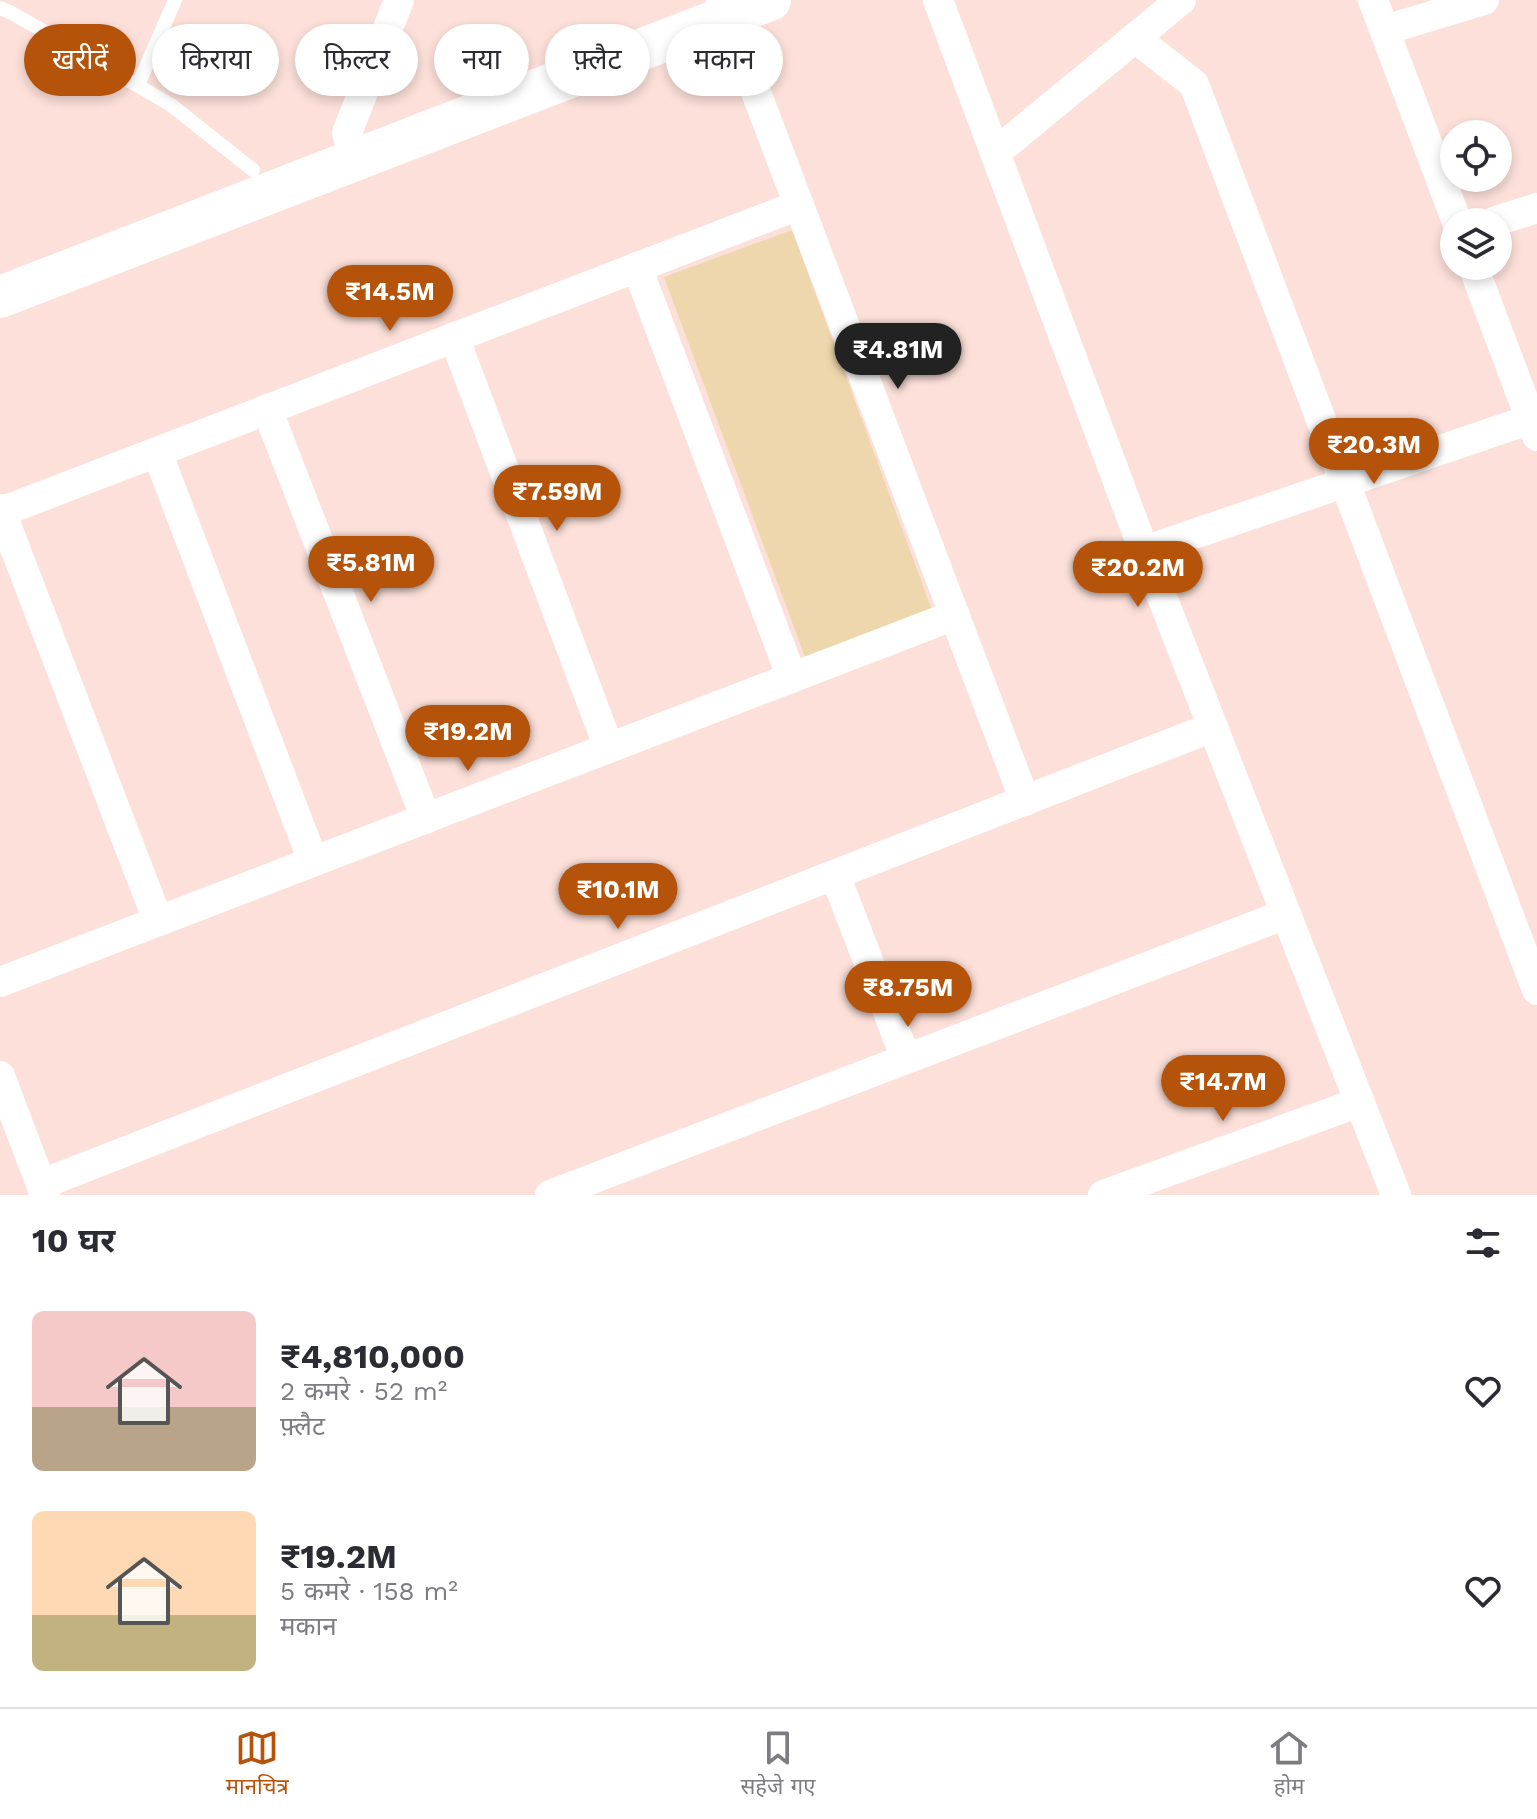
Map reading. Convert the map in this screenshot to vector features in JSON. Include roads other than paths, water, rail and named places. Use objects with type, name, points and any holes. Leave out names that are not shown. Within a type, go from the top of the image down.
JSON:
[{"type":"street","points":[[351,147],[399,0]]},
{"type":"street","points":[[0,297],[690,0]]},
{"type":"street","points":[[0,267],[253,170],[351,147],[724,8],[770,0]]},
{"type":"street","points":[[938,0],[1144,551],[1396,1195]]},
{"type":"street","points":[[995,153],[1181,0]]},
{"type":"street","points":[[1373,0],[1452,208]]},
{"type":"street","points":[[1385,30],[1484,0]]},
{"type":"street","points":[[724,8],[1025,801]]},
{"type":"street","points":[[1135,38],[1194,84],[1537,990]]},
{"type":"street","points":[[158,921],[0,511],[799,205]]},
{"type":"street","points":[[1512,216],[1537,208]]},
{"type":"street","points":[[637,267],[792,678]]},
{"type":"street","points":[[1144,551],[1344,483],[1535,424],[1478,280]]},
{"type":"street","points":[[454,337],[609,748]]},
{"type":"street","points":[[267,409],[426,819]]},
{"type":"street","points":[[157,452],[313,861]]},
{"type":"street","points":[[0,982],[955,615]]},
{"type":"street","points":[[0,1076],[43,1190],[1213,727]]},
{"type":"street","points":[[835,875],[906,1059]]},
{"type":"street","points":[[550,1195],[1286,914]]},
{"type":"street","points":[[1103,1195],[1360,1102]]},
{"type":"lane","points":[[138,85],[175,0]]},
{"type":"lane","points":[[0,8],[171,105],[253,170]]}]
